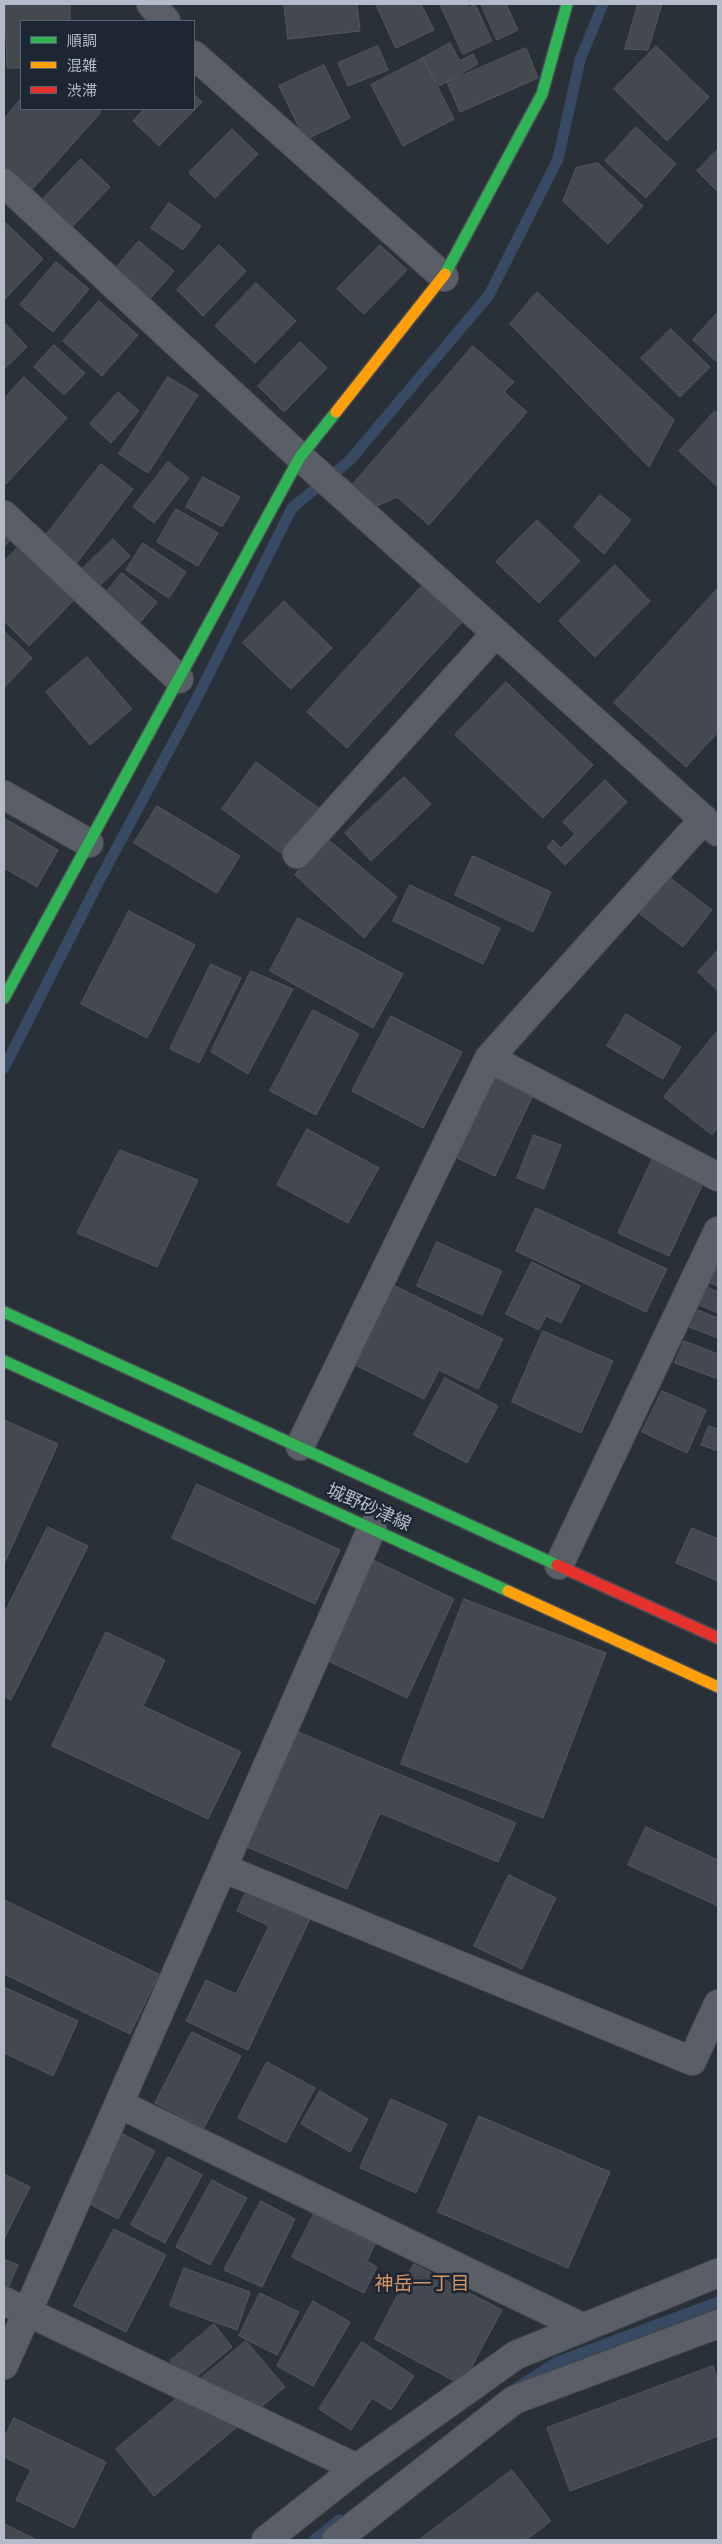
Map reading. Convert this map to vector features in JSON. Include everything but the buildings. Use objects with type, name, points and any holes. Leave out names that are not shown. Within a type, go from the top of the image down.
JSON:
[{"type":"main road","points":[[5,993],[179,680],[300,457],[444,277],[542,94],[567,4]]},
{"type":"main road","name":"城野砂津線","points":[[4,1312],[718,1638]]},
{"type":"main road","name":"城野砂津線","points":[[4,1362],[372,1528],[718,1688]]},
{"type":"street","points":[[151,4],[165,20]]},
{"type":"street","points":[[195,55],[444,277]]},
{"type":"street","points":[[4,183],[300,457],[711,825],[489,1058],[300,1446]]},
{"type":"street","points":[[4,515],[179,680]]},
{"type":"street","points":[[298,854],[496,633]]},
{"type":"street","points":[[4,796],[89,843]]},
{"type":"street","points":[[489,1058],[718,1177]]},
{"type":"street","points":[[559,1565],[718,1231]]},
{"type":"street","points":[[4,2365],[15,2307],[119,2104],[372,1528]]},
{"type":"street","points":[[223,1868],[692,2061],[718,2004]]},
{"type":"street","points":[[119,2104],[582,2327]]},
{"type":"street","points":[[266,2540],[357,2468],[516,2356],[582,2327],[718,2273]]},
{"type":"street","points":[[15,2307],[357,2468]]},
{"type":"street","points":[[336,2540],[514,2400],[718,2324]]},
{"type":"waterway","points":[[4,1068],[99,881],[197,698],[292,508],[350,460],[489,295],[558,159],[580,60],[603,4]]},
{"type":"waterway","points":[[518,2387],[555,2363],[718,2302]]},
{"type":"waterway","points":[[314,2540],[339,2520]]},
{"type":"traffic: fast","points":[[445,274],[542,94],[567,4]]},
{"type":"traffic: fast","points":[[4,998],[300,457],[336,412]]},
{"type":"traffic: fast","points":[[4,1312],[557,1565]]},
{"type":"traffic: fast","points":[[4,1361],[508,1591]]},
{"type":"traffic: slow","points":[[336,412],[445,274]]},
{"type":"traffic: slow","points":[[508,1591],[718,1687]]},
{"type":"traffic: jam","points":[[557,1565],[718,1638]]},
{"type":"district","name":"神岳一丁目","points":[[422,2284]]}]
